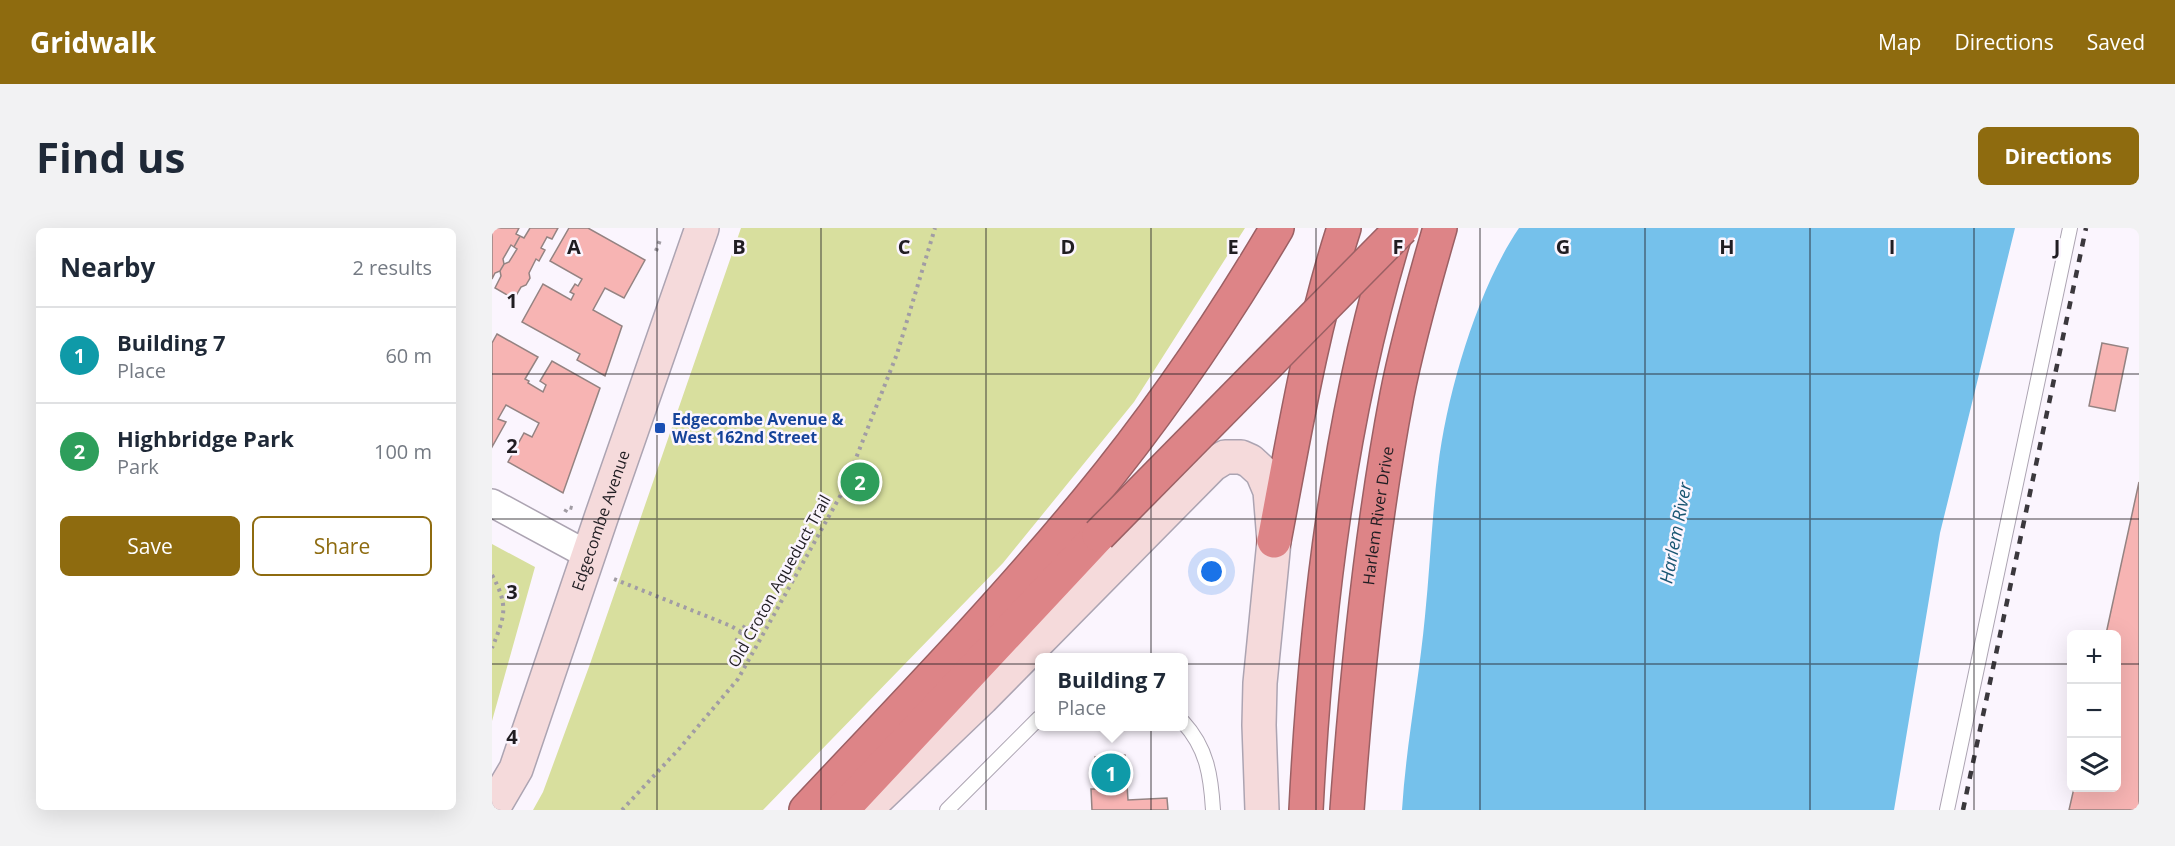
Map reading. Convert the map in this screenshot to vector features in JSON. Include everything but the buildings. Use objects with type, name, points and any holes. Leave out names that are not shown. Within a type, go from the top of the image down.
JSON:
[{"type":"highway","points":[[806,810],[980,626],[1089,498],[1174,387],[1216,327],[1277,228]]},
{"type":"highway","points":[[1274,541],[1305,375],[1327,280],[1344,228]]},
{"type":"highway","points":[[1306,804],[1320,622],[1344,448],[1369,331],[1397,228]]},
{"type":"highway","points":[[842,810],[1099,535],[1402,228]]},
{"type":"highway","name":"Harlem River Drive","points":[[1347,810],[1359,655],[1382,483],[1407,351],[1440,228]]},
{"type":"main road","name":"Edgecombe Avenue","points":[[492,810],[516,769],[588,555],[685,233]]},
{"type":"main road","points":[[865,810],[982,698],[1218,460],[1225,457],[1241,457],[1250,460],[1262,472],[1270,491],[1274,541],[1258,725],[1262,810]]},
{"type":"street","points":[[492,503],[588,555]]},
{"type":"lane","points":[[1947,810],[2070,228]]},
{"type":"lane","points":[[947,810],[1035,722]]},
{"type":"lane","points":[[1188,728],[1198,740],[1206,758],[1213,810]]},
{"type":"path","name":"Old Croton Aqueduct Trail","points":[[622,810],[679,749],[738,679],[843,491],[897,354],[935,228]]},
{"type":"path","points":[[656,251],[685,233]]},
{"type":"path","points":[[565,512],[568,507],[576,509]]},
{"type":"path","points":[[492,575],[501,590],[505,609],[492,648]]},
{"type":"path","points":[[614,579],[741,632]]},
{"type":"path","points":[[736,641],[747,622]]},
{"type":"green space","points":[[741,228],[1245,228],[1134,402],[1003,563],[763,810],[533,810],[543,792],[590,664]]},
{"type":"green space","points":[[492,544],[535,567],[492,721]]},
{"type":"water","name":"Harlem River","points":[[1519,228],[2015,228],[1940,533],[1894,810],[1402,810],[1427,598],[1434,504],[1442,438],[1457,375],[1477,311],[1504,253]]},
{"type":"railway","points":[[1963,810],[2086,228]]},
{"type":"place","name":"Edgecombe Avenue & West 162nd Street","points":[[660,428]]},
{"type":"place","name":"Highbridge Park","points":[[860,482]]},
{"type":"place","name":"Building 7","points":[[1111,773]]}]
